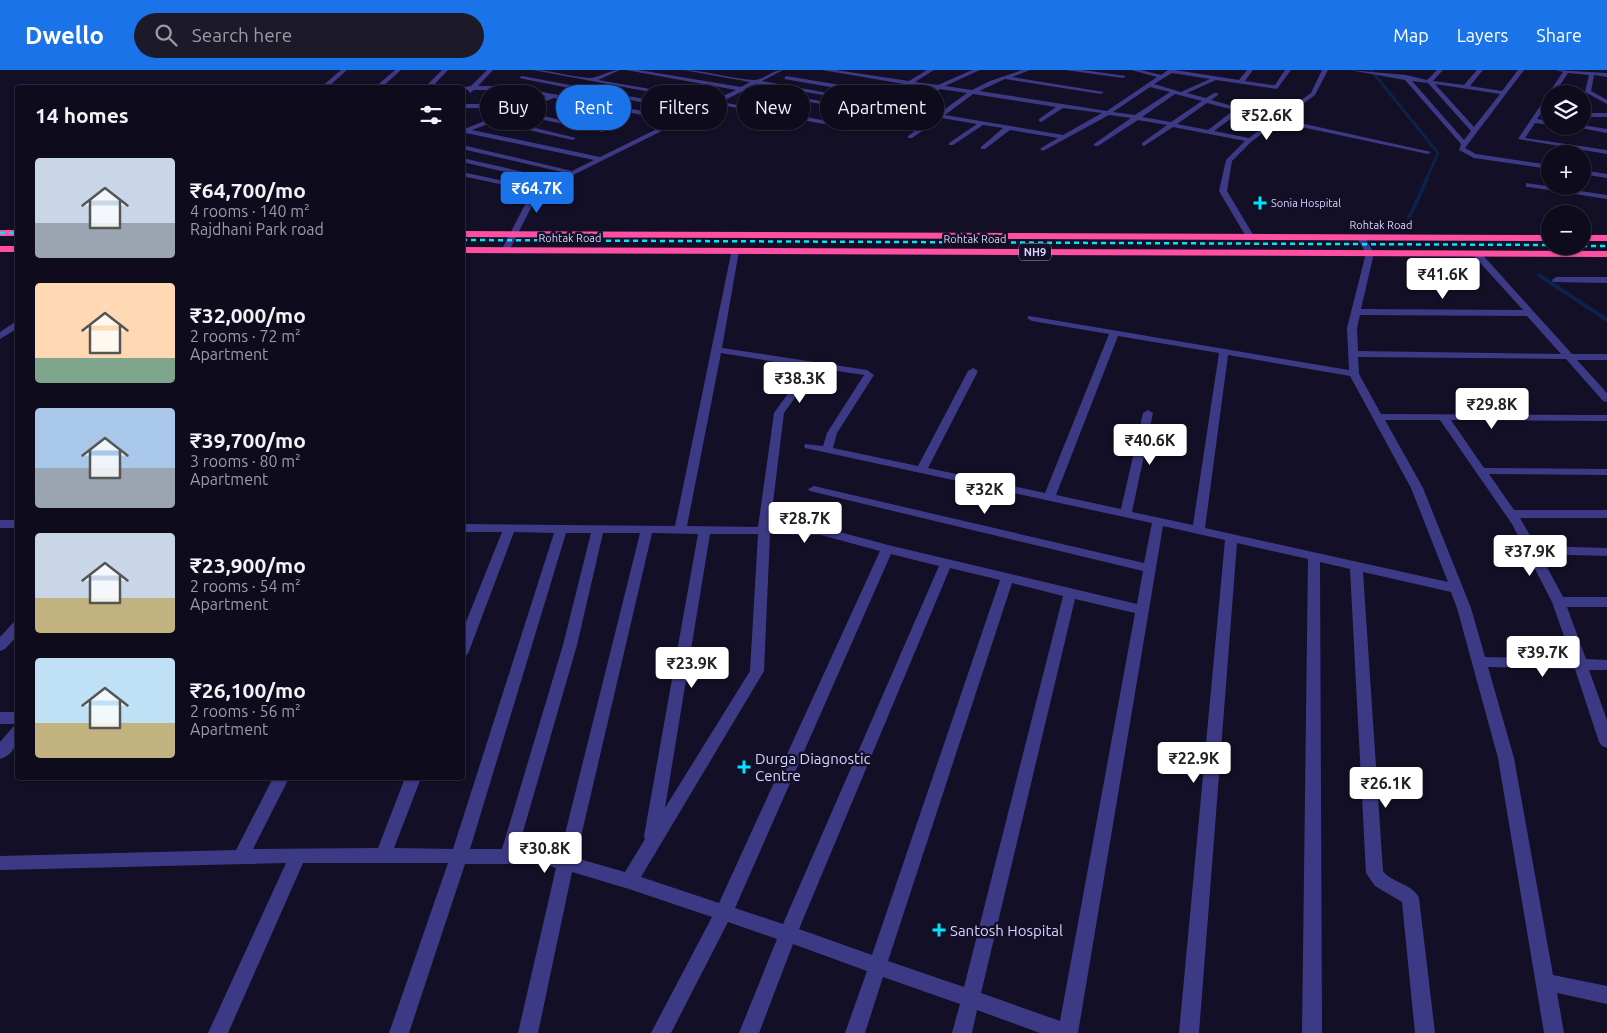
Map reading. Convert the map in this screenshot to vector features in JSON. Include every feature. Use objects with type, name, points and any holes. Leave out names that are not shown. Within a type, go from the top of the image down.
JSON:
[{"type":"highway","points":[[0,233],[15,233]]},
{"type":"highway","name":"Rohtak Road","points":[[465,234],[1541,238]]},
{"type":"highway","points":[[1591,238],[1607,238]]},
{"type":"highway","points":[[0,249],[15,249]]},
{"type":"highway","name":"Rohtak Road","points":[[465,250],[1607,254]]},
{"type":"street","points":[[326,85],[344,70]]},
{"type":"street","points":[[380,85],[398,70]]},
{"type":"street","points":[[430,85],[445,70]]},
{"type":"street","points":[[468,94],[490,70]]},
{"type":"street","points":[[536,70],[641,89]]},
{"type":"street","points":[[630,70],[737,88]]},
{"type":"street","points":[[686,70],[820,92]]},
{"type":"street","points":[[750,85],[780,70]]},
{"type":"street","points":[[825,70],[920,85]]},
{"type":"street","points":[[852,74],[861,70]]},
{"type":"street","points":[[866,85],[892,70]]},
{"type":"street","points":[[810,120],[842,125],[931,70]]},
{"type":"street","points":[[944,85],[962,75],[977,70]]},
{"type":"street","points":[[1068,70],[1123,76],[1099,70]]},
{"type":"street","points":[[1134,70],[1162,77]]},
{"type":"street","points":[[1043,149],[1107,113],[1172,70],[1276,87],[1288,70]]},
{"type":"street","points":[[1204,76],[1210,70]]},
{"type":"street","points":[[1241,82],[1250,70]]},
{"type":"street","points":[[1251,238],[1223,191],[1229,160],[1250,140],[1313,94],[1325,70]]},
{"type":"street","points":[[1352,70],[1504,93]]},
{"type":"street","points":[[1404,70],[1412,71]]},
{"type":"street","points":[[1466,87],[1480,70]]},
{"type":"street","points":[[1521,70],[1461,149],[1467,154],[1541,166]]},
{"type":"street","points":[[1558,70],[1599,73],[1591,87]]},
{"type":"street","points":[[1557,85],[1567,70]]},
{"type":"street","points":[[587,72],[606,75]]},
{"type":"street","points":[[755,72],[829,85]]},
{"type":"street","points":[[944,114],[972,93],[1004,78],[1026,72]]},
{"type":"street","points":[[1429,81],[1438,72]]},
{"type":"street","points":[[1428,74],[1438,72]]},
{"type":"street","points":[[579,85],[616,73]]},
{"type":"street","points":[[522,78],[562,85]]},
{"type":"street","points":[[1004,78],[1101,92]]},
{"type":"street","points":[[1096,145],[1177,93],[1216,78]]},
{"type":"street","points":[[1406,78],[1464,145]]},
{"type":"street","points":[[1429,81],[1474,132]]},
{"type":"street","points":[[1150,86],[1277,120],[1428,152]]},
{"type":"street","points":[[465,88],[511,88],[641,113]]},
{"type":"street","points":[[944,89],[1107,113],[1250,140]]},
{"type":"street","points":[[1591,92],[1607,92]]},
{"type":"street","points":[[1591,93],[1605,100]]},
{"type":"street","points":[[1144,144],[1216,94]]},
{"type":"street","points":[[546,99],[554,96]]},
{"type":"street","points":[[1591,99],[1605,100]]},
{"type":"street","points":[[465,106],[480,106]]},
{"type":"street","points":[[1041,120],[1061,106]]},
{"type":"street","points":[[1209,132],[1238,110]]},
{"type":"street","points":[[1541,111],[1522,139],[1607,152]]},
{"type":"street","points":[[810,119],[817,115]]},
{"type":"street","points":[[1591,115],[1607,116]]},
{"type":"street","points":[[944,116],[1064,137]]},
{"type":"street","points":[[951,144],[982,123]]},
{"type":"street","points":[[465,132],[480,125]]},
{"type":"street","points":[[982,148],[1009,127]]},
{"type":"street","points":[[1591,129],[1607,131]]},
{"type":"street","points":[[538,130],[574,138]]},
{"type":"street","points":[[504,251],[538,190],[659,130]]},
{"type":"street","points":[[910,137],[921,130]]},
{"type":"street","points":[[465,132],[600,159]]},
{"type":"street","points":[[465,148],[573,172]]},
{"type":"street","points":[[465,161],[556,181]]},
{"type":"street","points":[[1591,173],[1607,176]]},
{"type":"street","points":[[465,175],[538,190]]},
{"type":"street","points":[[1530,185],[1607,197]]},
{"type":"street","points":[[1361,238],[1370,253],[1352,328],[1354,374],[1417,488],[1457,590],[1480,662],[1506,758],[1554,1033]]},
{"type":"street","points":[[680,530],[735,251]]},
{"type":"street","points":[[1477,254],[1607,398]]},
{"type":"street","points":[[1556,280],[1607,280]]},
{"type":"street","points":[[1356,312],[1530,313]]},
{"type":"street","points":[[1032,318],[1354,374]]},
{"type":"street","points":[[0,336],[15,325]]},
{"type":"street","points":[[1050,498],[1115,332]]},
{"type":"street","points":[[717,350],[814,364],[868,375],[832,433],[827,449]]},
{"type":"street","points":[[1198,531],[1224,352]]},
{"type":"street","points":[[1353,354],[1607,357]]},
{"type":"street","points":[[629,881],[757,671],[764,530],[779,413],[814,364]]},
{"type":"street","points":[[921,470],[973,371]]},
{"type":"street","points":[[1126,514],[1148,413]]},
{"type":"street","points":[[1377,417],[1607,418]]},
{"type":"street","points":[[1443,417],[1511,514],[1559,602],[1606,734]]},
{"type":"street","points":[[809,446],[1158,521],[1457,590]]},
{"type":"street","points":[[1481,471],[1607,472]]},
{"type":"street","points":[[814,489],[1149,568]]},
{"type":"street","points":[[1511,514],[1607,514]]},
{"type":"street","points":[[0,863],[298,856],[545,857],[629,881],[724,912],[1068,1033],[1158,521]]},
{"type":"street","points":[[0,524],[15,524]]},
{"type":"street","points":[[465,528],[821,531],[887,549],[1142,610]]},
{"type":"street","points":[[465,643],[510,528]]},
{"type":"street","points":[[399,1033],[459,856],[562,529]]},
{"type":"street","points":[[508,856],[570,645],[598,529]]},
{"type":"street","points":[[528,1033],[566,863],[647,529]]},
{"type":"street","points":[[651,844],[705,530]]},
{"type":"street","points":[[1189,1033],[1232,539]]},
{"type":"street","points":[[660,1033],[724,912],[887,549]]},
{"type":"street","points":[[1532,550],[1607,552]]},
{"type":"street","points":[[1312,1033],[1314,558]]},
{"type":"street","points":[[749,1033],[788,934],[946,563]]},
{"type":"street","points":[[1356,567],[1375,873],[1381,881],[1410,898],[1426,1033]]},
{"type":"street","points":[[855,1033],[1008,577]]},
{"type":"street","points":[[962,1033],[972,999],[1070,592]]},
{"type":"street","points":[[1559,602],[1607,602]]},
{"type":"street","points":[[0,646],[15,629]]},
{"type":"street","points":[[1480,662],[1607,664]]},
{"type":"street","points":[[0,718],[15,718]]},
{"type":"street","points":[[0,753],[15,735]]},
{"type":"street","points":[[240,858],[280,780]]},
{"type":"street","points":[[383,856],[413,780]]},
{"type":"street","points":[[218,1033],[298,856]]},
{"type":"street","points":[[1545,982],[1607,995]]},
{"type":"waterway","points":[[1371,70],[1438,153],[1426,180]]},
{"type":"waterway","points":[[1409,218],[1427,179]]},
{"type":"waterway","points":[[1539,275],[1607,320]]},
{"type":"railway","points":[[0,233],[15,233]]},
{"type":"railway","points":[[465,240],[1541,245]]},
{"type":"railway","points":[[1591,246],[1607,246]]},
{"type":"place","name":"Sonia Hospital","points":[[1260,203]]},
{"type":"place","name":"Durga Diagnostic Centre","points":[[744,767]]},
{"type":"place","name":"Santosh Hospital","points":[[939,930]]}]
